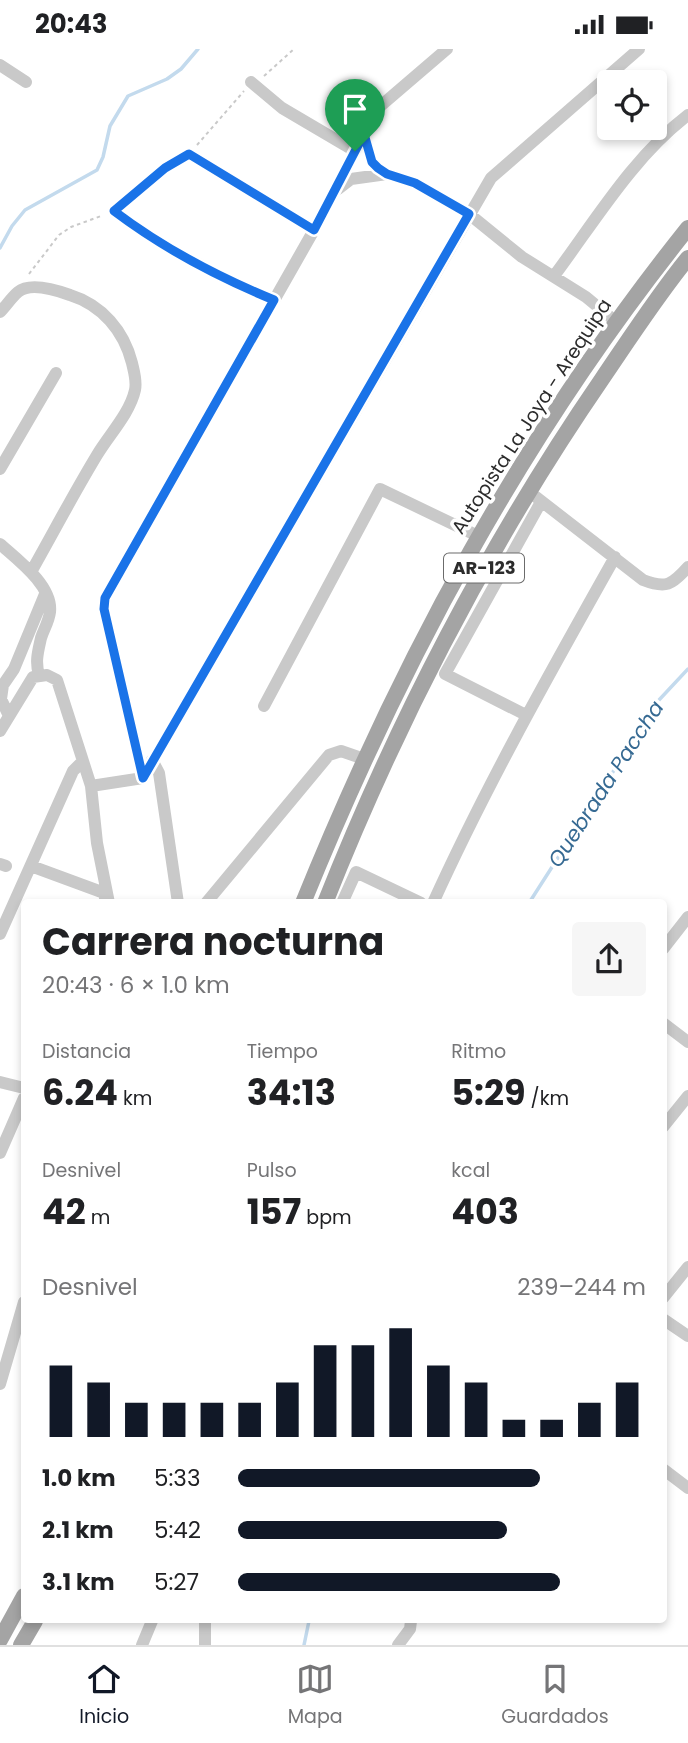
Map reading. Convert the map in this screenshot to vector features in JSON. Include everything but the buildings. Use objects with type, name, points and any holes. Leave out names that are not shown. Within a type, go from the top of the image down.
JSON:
[{"type":"main road","name":"Autopista La Joya - Arequipa","points":[[305,899],[364,759],[416,650],[478,536],[529,450],[615,321],[688,228]]},
{"type":"main road","name":"Autopista La Joya - Arequipa","points":[[327,899],[364,810],[431,666],[489,559],[535,496],[581,410],[688,258]]},
{"type":"main road","points":[[0,1640],[21,1601]]},
{"type":"main road","points":[[21,1645],[33,1623]]},
{"type":"street","points":[[143,778],[104,609],[105,598],[314,230],[377,110],[447,49]]},
{"type":"street","points":[[143,778],[491,178],[639,49]]},
{"type":"street","points":[[0,65],[26,82]]},
{"type":"street","points":[[251,82],[282,108],[355,151]]},
{"type":"street","points":[[554,276],[641,160],[688,115]]},
{"type":"street","points":[[364,134],[372,162],[387,174],[415,183],[469,214],[522,257],[586,297],[615,321]]},
{"type":"street","points":[[274,300],[217,275],[114,211],[165,168],[189,154],[314,230]]},
{"type":"street","points":[[334,191],[351,179],[387,174]]},
{"type":"street","points":[[0,312],[20,291],[33,288],[69,294],[93,305],[122,338],[136,380],[128,406],[96,456],[32,572]]},
{"type":"street","points":[[0,469],[56,373]]},
{"type":"street","points":[[264,706],[380,489],[478,536]]},
{"type":"street","points":[[526,715],[445,674],[535,496],[643,580],[656,585],[675,582],[688,567]]},
{"type":"street","points":[[0,544],[32,572],[50,603],[50,614],[37,653],[39,675]]},
{"type":"street","points":[[435,899],[464,835],[526,715],[615,557]]},
{"type":"street","points":[[9,716],[1,699],[3,685],[14,669],[45,594]]},
{"type":"street","points":[[0,731],[33,677],[47,675],[57,680],[90,786],[107,899]]},
{"type":"street","points":[[208,899],[329,755],[341,751],[364,759]]},
{"type":"street","points":[[152,760],[159,773],[177,899]]},
{"type":"street","points":[[0,934],[69,778],[82,762]]},
{"type":"street","points":[[90,786],[143,778]]},
{"type":"street","points":[[32,866],[105,899]]},
{"type":"street","points":[[344,899],[356,872],[413,899]]},
{"type":"street","points":[[667,944],[688,917]]},
{"type":"street","points":[[667,1026],[688,1042]]},
{"type":"street","points":[[0,1082],[21,1087]]},
{"type":"street","points":[[667,1122],[688,1096]]},
{"type":"street","points":[[0,1153],[21,1105]]},
{"type":"street","points":[[667,1293],[688,1267]]},
{"type":"street","points":[[0,1384],[21,1312]]},
{"type":"street","points":[[667,1322],[688,1336]]},
{"type":"street","points":[[667,1471],[685,1480]]},
{"type":"street","points":[[142,1645],[151,1623]]},
{"type":"street","points":[[205,1623],[205,1645]]},
{"type":"street","points":[[398,1645],[410,1629],[411,1623]]},
{"type":"path","points":[[189,154],[251,82],[261,79],[294,49]]},
{"type":"path","points":[[20,291],[48,247],[59,235],[71,227],[114,211]]},
{"type":"waterway","points":[[0,248],[25,210],[97,170],[110,126],[128,96],[167,79],[181,69],[198,49]]},
{"type":"waterway","name":"Quebrada Paccha","points":[[532,899],[659,700],[688,669]]},
{"type":"waterway","name":"Quebrada Paccha","points":[[304,1645],[309,1623]]},
{"type":"route","points":[[364,134],[367,151],[378,168],[387,174],[415,183],[469,214],[143,778],[104,609],[105,598],[274,300],[198,264],[114,211],[165,168],[189,154],[314,230],[355,151],[364,134]]}]
